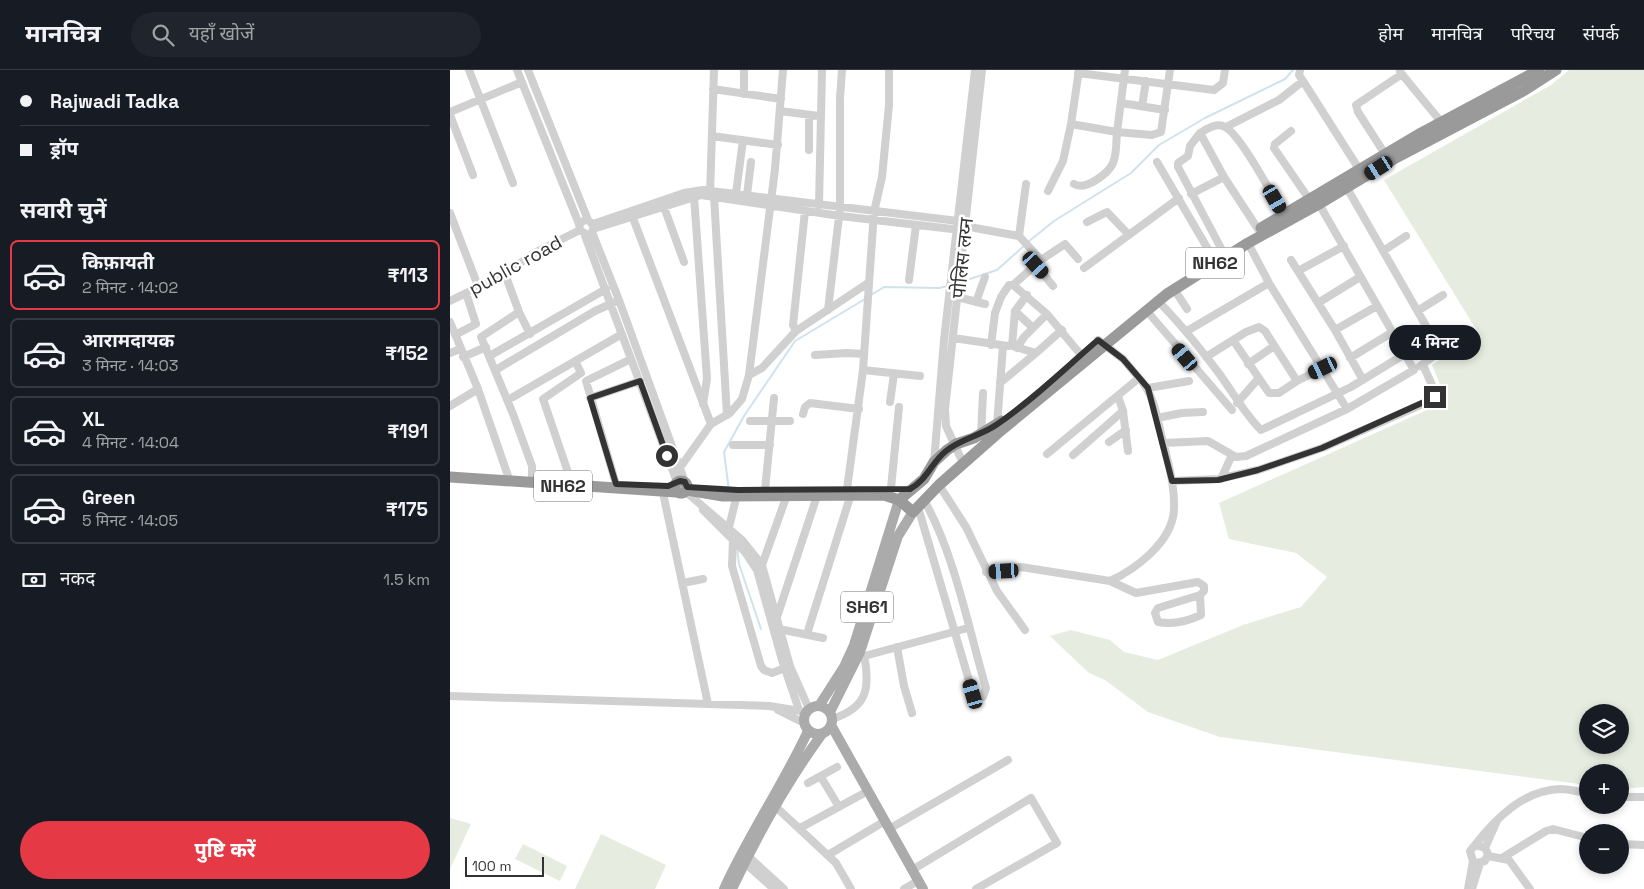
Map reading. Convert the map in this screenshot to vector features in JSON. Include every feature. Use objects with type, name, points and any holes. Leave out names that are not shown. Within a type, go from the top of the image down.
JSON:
[{"type":"highway","name":"NH62","points":[[899,500],[924,479],[934,462],[956,444],[981,434],[997,424],[1081,355],[1174,290],[1314,202],[1359,169],[1540,70]]},
{"type":"highway","name":"NH62","points":[[450,472],[656,487],[681,486],[713,490],[849,492],[884,495],[918,506],[963,463],[1160,290],[1217,253],[1284,214],[1348,188],[1441,132],[1539,82],[1556,70]]},
{"type":"highway","name":"NH62","points":[[450,477],[663,493],[681,486],[712,495],[817,496],[890,488],[910,489]]},
{"type":"main road","name":"SH61","points":[[806,727],[808,710],[837,680],[854,645],[899,500]]},
{"type":"main road","name":"SH61","points":[[828,725],[861,657],[895,543],[918,506]]},
{"type":"main road","points":[[808,710],[828,725],[849,755],[920,885]]},
{"type":"main road","points":[[724,889],[753,831],[792,767],[806,727],[828,725]]},
{"type":"main road","points":[[732,889],[776,807],[828,725]]},
{"type":"street","points":[[469,70],[513,183]]},
{"type":"street","points":[[517,70],[587,227],[606,289],[615,302],[622,334],[631,359],[681,486],[762,564],[795,680],[808,710]]},
{"type":"street","points":[[528,70],[615,302],[680,467],[681,486],[734,536],[757,570],[785,668],[808,710]]},
{"type":"street","points":[[714,70],[712,194],[725,417]]},
{"type":"street","points":[[744,70],[744,94]]},
{"type":"street","points":[[681,486],[680,467],[713,423],[725,417],[742,399],[750,375],[778,145],[782,70]]},
{"type":"street","points":[[819,205],[822,70]]},
{"type":"street","points":[[828,310],[840,212],[840,98],[842,70]]},
{"type":"street","points":[[807,634],[849,492],[863,370],[874,216],[882,177],[889,106],[888,70]]},
{"type":"street","points":[[934,462],[954,296],[951,272],[961,226],[975,70]]},
{"type":"street","name":"पोलिस लय्न","points":[[963,463],[945,419],[953,338],[954,296],[960,272],[961,226],[982,70]]},
{"type":"street","points":[[1071,124],[1117,132],[1156,135],[1161,132],[1170,70]]},
{"type":"street","points":[[1048,191],[1063,161],[1071,124],[1078,71],[1124,74],[1146,82],[1214,90],[1223,83],[1225,70]]},
{"type":"street","points":[[1300,70],[1299,75],[1359,169]]},
{"type":"street","points":[[1385,154],[1358,112],[1356,105],[1400,72],[1442,123]]},
{"type":"street","points":[[1074,184],[1086,185],[1109,169],[1114,160],[1124,74]]},
{"type":"street","points":[[1226,127],[1279,100],[1303,81]]},
{"type":"street","points":[[474,175],[450,114],[522,82]]},
{"type":"street","points":[[1142,106],[1146,82]]},
{"type":"street","points":[[713,89],[781,100]]},
{"type":"street","points":[[1121,103],[1165,110]]},
{"type":"street","points":[[780,111],[820,116]]},
{"type":"street","points":[[809,115],[810,150]]},
{"type":"street","points":[[1217,253],[1178,167],[1178,163],[1188,156],[1190,146],[1200,133],[1219,125],[1226,127],[1248,153],[1284,214]]},
{"type":"street","points":[[1291,131],[1275,144],[1274,148],[1344,246],[1391,333],[1414,370]]},
{"type":"street","points":[[1200,133],[1224,177],[1258,229]]},
{"type":"street","points":[[712,136],[778,145]]},
{"type":"street","points":[[736,193],[743,140]]},
{"type":"street","points":[[747,195],[751,162]]},
{"type":"street","points":[[1158,162],[1179,198],[1217,253]]},
{"type":"street","points":[[1191,194],[1224,177]]},
{"type":"street","points":[[1020,237],[1026,184]]},
{"type":"street","points":[[1163,443],[1208,441],[1239,457],[1246,456],[1268,444],[1347,410],[1423,365],[1438,350],[1419,310],[1348,188]]},
{"type":"street","points":[[587,227],[684,193],[819,205],[840,212]]},
{"type":"street","points":[[587,227],[633,218],[694,196],[736,193],[804,211],[840,212],[961,226],[1020,237],[1029,245],[1053,286]]},
{"type":"street","points":[[694,196],[708,364],[703,404]]},
{"type":"street","points":[[1084,268],[1179,198]]},
{"type":"street","points":[[664,207],[684,262]]},
{"type":"street","points":[[796,331],[793,325],[804,211]]},
{"type":"street","points":[[1088,222],[1107,212],[1129,235]]},
{"type":"street","points":[[450,213],[478,286]]},
{"type":"street","points":[[874,216],[916,225],[961,226]]},
{"type":"street","points":[[633,218],[703,404],[713,423]]},
{"type":"street","points":[[909,280],[916,225]]},
{"type":"street","name":"public road","points":[[450,301],[505,274],[539,250],[587,227]]},
{"type":"street","points":[[1383,251],[1406,236]]},
{"type":"street","points":[[1248,243],[1347,410]]},
{"type":"street","points":[[991,345],[999,301],[1009,285],[1013,285],[1064,244],[1078,259]]},
{"type":"street","points":[[1298,271],[1344,246]]},
{"type":"street","points":[[1291,260],[1335,330],[1363,380]]},
{"type":"street","points":[[505,274],[519,312],[530,334]]},
{"type":"street","points":[[954,296],[981,303],[985,277]]},
{"type":"street","points":[[1318,303],[1360,277]]},
{"type":"street","points":[[1187,331],[1270,283]]},
{"type":"street","points":[[750,375],[762,368],[796,331],[868,285]]},
{"type":"street","points":[[1013,285],[1047,314],[1081,355]]},
{"type":"street","points":[[494,354],[606,289]]},
{"type":"street","points":[[1174,290],[1187,309]]},
{"type":"street","points":[[455,335],[476,324],[466,293]]},
{"type":"street","points":[[1419,310],[1442,295]]},
{"type":"street","points":[[1015,347],[1015,312],[1026,296]]},
{"type":"street","points":[[1158,301],[1187,331],[1206,357],[1234,406]]},
{"type":"street","points":[[498,368],[615,302]]},
{"type":"street","points":[[1335,330],[1377,306]]},
{"type":"street","points":[[1146,310],[1234,406],[1261,430],[1268,444]]},
{"type":"street","points":[[519,312],[481,336],[532,466],[532,478]]},
{"type":"street","points":[[1015,312],[1033,328]]},
{"type":"street","points":[[1015,347],[1047,314]]},
{"type":"street","points":[[450,322],[463,357],[478,389],[508,476]]},
{"type":"street","points":[[1206,357],[1259,327],[1265,331],[1297,381]]},
{"type":"street","points":[[1000,383],[1062,330]]},
{"type":"street","points":[[1350,358],[1391,333]]},
{"type":"street","points":[[513,396],[622,334]]},
{"type":"street","points":[[953,338],[1015,347],[1036,353]]},
{"type":"street","points":[[1233,340],[1269,393],[1273,394],[1323,368]]},
{"type":"street","points":[[1101,342],[1123,359],[1148,388],[1172,481],[1173,516],[1165,534],[1144,561],[1128,573],[1110,581]]},
{"type":"street","points":[[997,424],[1003,346]]},
{"type":"street","points":[[1248,364],[1274,346]]},
{"type":"street","points":[[463,357],[486,347]]},
{"type":"street","points":[[450,353],[460,349]]},
{"type":"street","points":[[815,355],[864,354]]},
{"type":"street","points":[[1261,430],[1363,380],[1405,354]]},
{"type":"street","points":[[616,484],[586,383],[587,379],[631,359]]},
{"type":"street","points":[[571,481],[543,399],[581,373],[575,361]]},
{"type":"street","points":[[708,364],[721,362]]},
{"type":"street","points":[[1172,481],[1221,479],[1258,470],[1322,448],[1432,400],[1436,394],[1423,365]]},
{"type":"street","points":[[863,370],[920,376]]},
{"type":"street","points":[[890,402],[894,374]]},
{"type":"street","points":[[1047,454],[1139,378]]},
{"type":"street","points":[[1234,406],[1258,378]]},
{"type":"street","points":[[590,398],[640,381]]},
{"type":"street","points":[[1148,388],[1189,381]]},
{"type":"street","points":[[450,406],[478,389]]},
{"type":"street","points":[[981,434],[984,393]]},
{"type":"street","points":[[1118,396],[1123,411],[1128,451]]},
{"type":"street","points":[[765,490],[774,398]]},
{"type":"street","points":[[803,414],[805,407],[810,403],[859,409]]},
{"type":"street","points":[[890,488],[899,407]]},
{"type":"street","points":[[1073,455],[1123,411]]},
{"type":"street","points":[[1157,418],[1182,413],[1203,412]]},
{"type":"street","points":[[750,421],[790,421]]},
{"type":"street","points":[[1109,442],[1126,430]]},
{"type":"street","points":[[733,445],[770,445]]},
{"type":"street","points":[[1221,479],[1232,454]]},
{"type":"street","points":[[939,485],[966,527],[986,572],[997,591],[1024,630]]},
{"type":"street","points":[[663,493],[708,704]]},
{"type":"street","points":[[737,495],[732,566],[761,666],[764,670],[772,673],[785,668]]},
{"type":"street","points":[[762,564],[787,495]]},
{"type":"street","points":[[777,616],[817,496]]},
{"type":"street","points":[[918,506],[939,532],[986,688],[983,697],[977,698],[973,694],[918,506]]},
{"type":"street","points":[[986,572],[1021,567],[1110,581],[1136,593],[1198,582],[1205,588],[1200,595],[1158,608],[1155,613],[1156,619],[1158,622],[1166,624],[1192,620],[1201,614],[1200,595]]},
{"type":"street","points":[[683,583],[703,578]]},
{"type":"street","points":[[828,725],[853,710],[863,698],[868,676],[861,657],[968,628]]},
{"type":"street","points":[[780,629],[823,638]]},
{"type":"street","points":[[897,647],[904,686],[912,713]]},
{"type":"street","points":[[450,696],[769,706],[808,710]]},
{"type":"street","points":[[769,706],[806,727]]},
{"type":"street","points":[[828,855],[1008,760]]},
{"type":"street","points":[[808,783],[837,767]]},
{"type":"street","points":[[821,777],[839,807]]},
{"type":"street","points":[[1472,889],[1476,862],[1469,853],[1498,819],[1518,802],[1536,795],[1560,789],[1579,792]]},
{"type":"street","points":[[800,828],[868,791]]},
{"type":"street","points":[[1629,797],[1644,797]]},
{"type":"street","points":[[912,870],[1031,798],[1057,843],[976,889]]},
{"type":"street","points":[[776,807],[836,862],[851,889]]},
{"type":"street","points":[[1468,889],[1476,862],[1486,852],[1498,819]]},
{"type":"street","points":[[1502,858],[1546,831],[1553,830],[1579,836]]},
{"type":"street","points":[[1629,844],[1644,845]]},
{"type":"street","points":[[1476,845],[1486,852],[1515,865],[1530,889]]},
{"type":"street","points":[[747,860],[774,889]]},
{"type":"street","points":[[747,860],[784,889]]},
{"type":"street","points":[[904,889],[920,885]]},
{"type":"shaded area","points":[[1569,70],[1644,70],[1644,787],[1629,788],[1629,764],[1579,764],[1579,784],[1220,737],[1148,712],[1105,680],[1089,673],[1050,636],[1071,630],[1110,640],[1124,652],[1158,660],[1243,625],[1301,607],[1327,577],[1296,553],[1229,539],[1219,503],[1447,401],[1432,365],[1479,334],[1384,180],[1551,85]]},
{"type":"shaded area","points":[[450,818],[471,824],[450,869]]},
{"type":"shaded area","points":[[601,834],[666,865],[655,889],[575,889]]},
{"type":"shaded area","points":[[523,844],[567,866],[560,881],[515,859]]},
{"type":"waterway","points":[[1028,242],[1054,221],[1131,173],[1159,145],[1205,118],[1285,79],[1293,70]]},
{"type":"waterway","points":[[961,282],[997,270],[1025,245]]},
{"type":"waterway","points":[[871,295],[884,287],[939,288],[947,286]]},
{"type":"waterway","points":[[729,491],[724,452],[744,416],[795,341],[865,299]]},
{"type":"waterway","points":[[737,547],[739,564],[761,629]]},
{"type":"route","points":[[667,456],[640,381],[590,398],[616,484],[656,487],[674,485],[682,481],[685,482],[687,487],[738,490],[910,489],[924,479],[934,462],[946,450],[987,431],[1007,417],[1098,340],[1123,359],[1148,388],[1172,481],[1218,480],[1258,470],[1322,448],[1432,400],[1435,397]]}]
